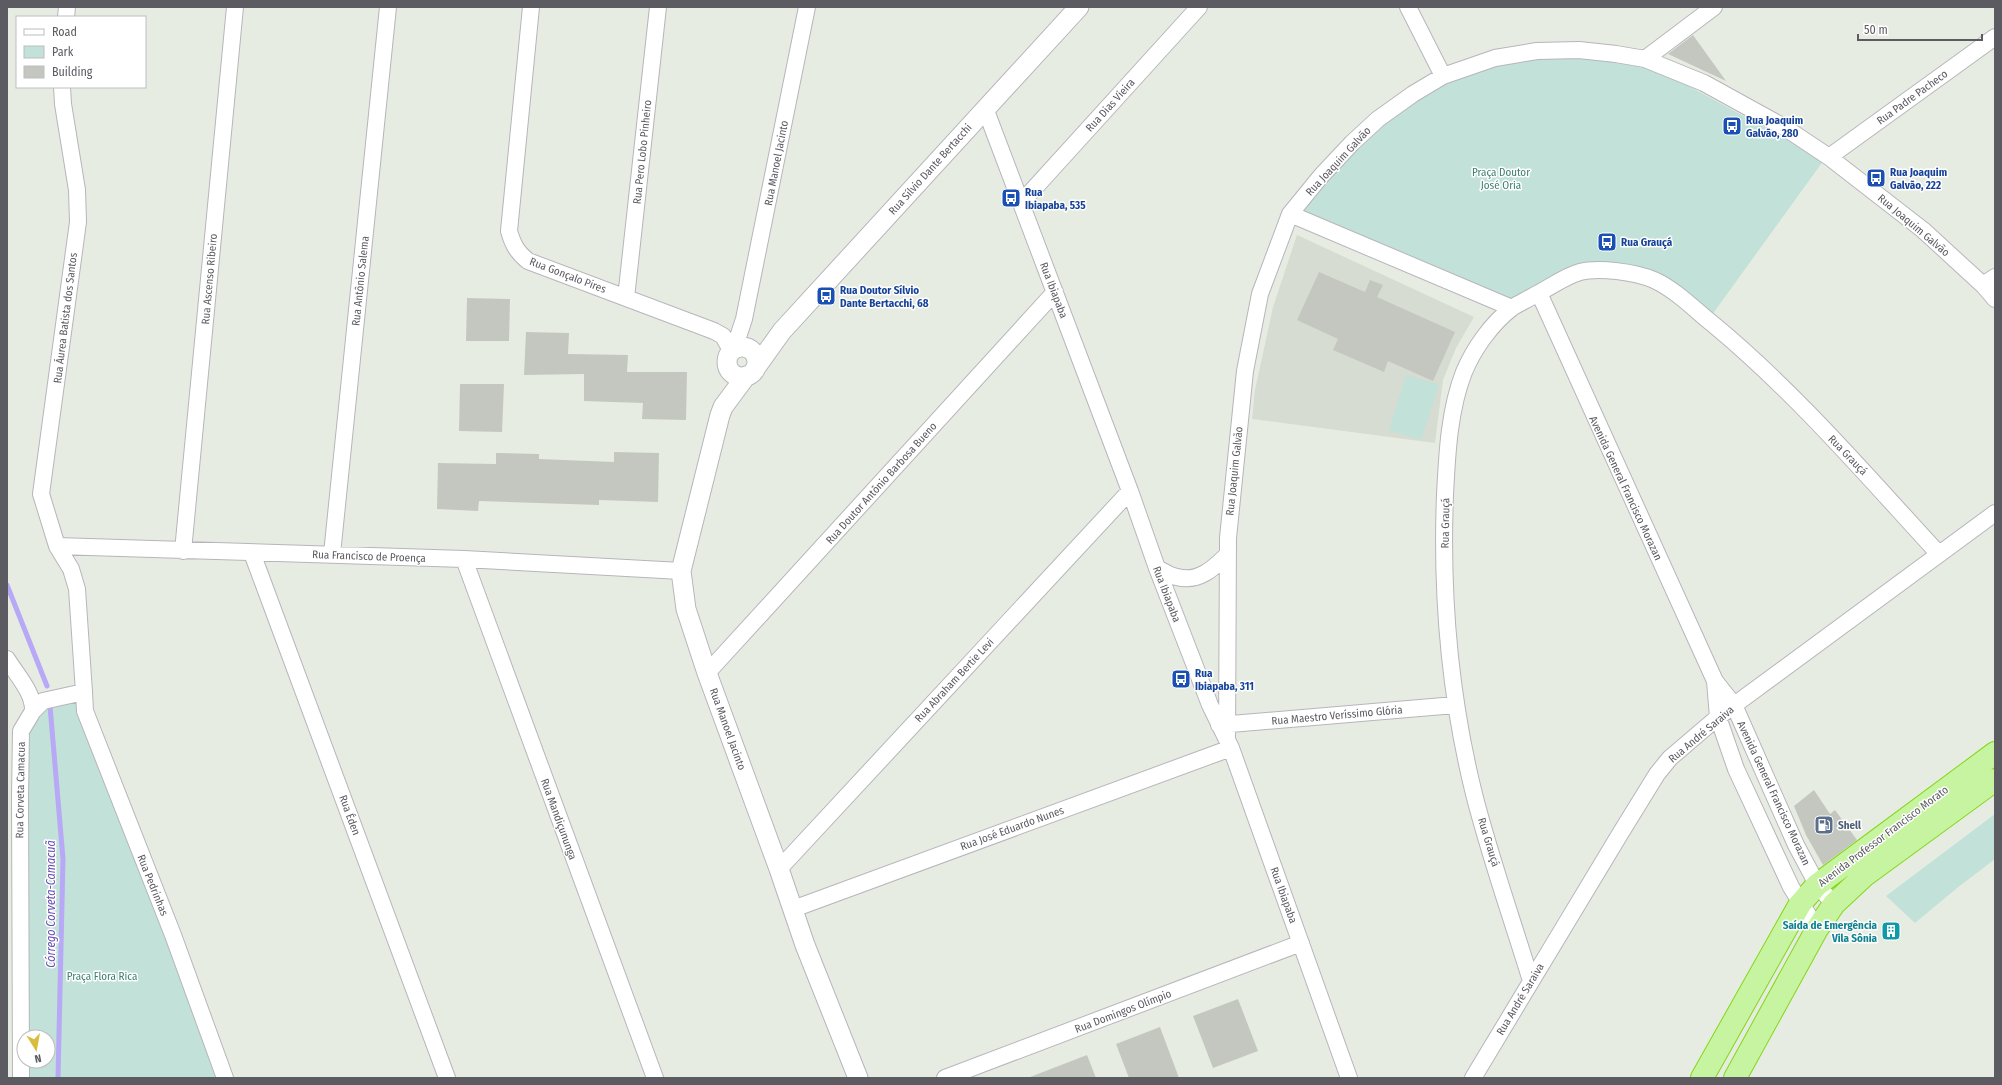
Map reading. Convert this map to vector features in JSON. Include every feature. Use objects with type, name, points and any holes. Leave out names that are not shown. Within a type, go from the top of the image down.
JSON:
[{"type":"highway","name":"Avenida Professor Francisco Morato","points":[[1702,1078],[1800,904],[1817,884],[1995,753]]},
{"type":"highway","name":"Avenida Professor Francisco Morato","points":[[1735,1078],[1817,929],[1834,904],[1865,876],[1995,780]]},
{"type":"street","name":"Rua Ascenso Ribeiro","points":[[183,551],[235,7]]},
{"type":"street","name":"Rua Antônio Salema","points":[[332,554],[388,7]]},
{"type":"street","name":"Rua Gonçalo Pires","points":[[531,7],[509,231],[512,244],[517,252],[528,261],[714,331],[723,336],[739,349]]},
{"type":"street","name":"Rua Pero Lobo Pinheiro","points":[[626,298],[658,7]]},
{"type":"street","name":"Rua Manoel Jacinto","points":[[739,349],[807,7]]},
{"type":"street","name":"Rua Sílvio Dante Bertacchi","points":[[751,371],[782,331],[1079,7]]},
{"type":"street","name":"Rua Dias Vieira","points":[[1022,203],[1198,7]]},
{"type":"street","points":[[1408,7],[1443,76]]},
{"type":"street","points":[[1645,59],[1714,7]]},
{"type":"street","name":"Rua Padre Pacheco","points":[[1829,157],[1995,37]]},
{"type":"street","name":"Rua Joaquim Galvão","points":[[1226,733],[1227,555],[1245,371],[1260,294],[1290,214],[1326,170],[1378,119],[1413,94],[1443,76],[1495,58],[1537,51],[1579,50],[1645,59],[1704,83],[1784,127],[1829,157],[1989,281],[1995,299]]},
{"type":"street","name":"Rua Áurea Batista dos Santos","points":[[57,546],[41,494],[78,222],[77,190],[63,104],[62,88]]},
{"type":"street","name":"Rua Ibiapaba","points":[[985,108],[1130,491],[1157,568],[1226,733],[1349,1078]]},
{"type":"street","points":[[1290,214],[1512,308]]},
{"type":"street","name":"Rua Grauçá","points":[[1531,981],[1475,796],[1455,705],[1446,622],[1444,535],[1447,459],[1455,398],[1465,371],[1478,346],[1512,308],[1578,272],[1600,270],[1620,272],[1655,280],[1685,301],[1754,358],[1859,465],[1938,553]]},
{"type":"street","name":"Rua Doutor Antônio Barbosa Bueno","points":[[707,673],[1055,292]]},
{"type":"street","name":"Avenida General Francisco Morazan","points":[[1539,293],[1715,681],[1734,706],[1796,845],[1817,884],[1834,904]]},
{"type":"street","name":"Rua Sílvio Dante Bertacchi","points":[[739,349],[768,341],[782,331]]},
{"type":"street","points":[[739,349],[754,352],[756,356],[751,371],[737,376],[730,370],[727,362],[739,349]]},
{"type":"street","name":"Rua Manoel Jacinto","points":[[751,371],[723,407],[720,415],[681,571],[686,609],[707,673],[779,869],[805,945],[858,1078]]},
{"type":"street","name":"Rua Abraham Bertie Levi","points":[[779,869],[1130,491]]},
{"type":"street","name":"Rua André Saraiva","points":[[1473,1078],[1657,774],[1670,758],[1718,717],[1938,553],[1995,513]]},
{"type":"street","name":"Rua Francisco de Proença","points":[[57,546],[464,559],[681,571]]},
{"type":"street","points":[[7,659],[33,705],[38,706],[84,692],[76,589],[71,569],[57,546]]},
{"type":"street","name":"Rua Éden","points":[[252,552],[447,1078]]},
{"type":"street","points":[[1157,568],[1177,577],[1194,578],[1212,570],[1227,555]]},
{"type":"street","name":"Rua Mandiçununga","points":[[464,559],[655,1078]]},
{"type":"street","name":"Avenida General Francisco Morazan","points":[[1715,681],[1718,717],[1736,769],[1769,844],[1800,904],[1817,929]]},
{"type":"street","name":"Rua Pedrinhas","points":[[84,692],[85,711],[173,935],[225,1078]]},
{"type":"street","name":"Rua Maestro Veríssimo Glória","points":[[1226,733],[1455,705]]},
{"type":"street","name":"Rua Corveta Camacua","points":[[21,1078],[21,739],[22,731],[38,706]]},
{"type":"street","name":"Rua José Eduardo Nunes","points":[[793,909],[1226,733]]},
{"type":"street","name":"Rua Domingos Olímpio","points":[[945,1078],[1301,943]]},
{"type":"shaded area","points":[[1297,235],[1474,317],[1456,348],[1443,380],[1435,443],[1252,419],[1255,390],[1273,307]]},
{"type":"green space","name":"Praça Doutor José Oria","points":[[1552,52],[1643,61],[1824,160],[1709,319],[1687,300],[1597,268],[1512,307],[1292,215],[1380,118],[1443,78]]},
{"type":"green space","points":[[1406,375],[1439,385],[1421,440],[1389,430]]},
{"type":"green space","name":"Praça Flora Rica","points":[[84,692],[225,1078],[21,1078],[21,1069],[56,1069],[56,1029],[21,1029],[21,731],[33,711]]},
{"type":"green space","points":[[1995,814],[1995,859],[1915,923],[1886,896]]},
{"type":"building","points":[[1693,35],[1726,81],[1668,54]]},
{"type":"building","points":[[1319,272],[1365,292],[1370,280],[1383,285],[1377,297],[1455,332],[1433,381],[1388,361],[1384,372],[1333,350],[1338,339],[1297,320]]},
{"type":"building","points":[[467,298],[510,299],[509,341],[466,341]]},
{"type":"building","points":[[526,332],[569,333],[568,354],[628,355],[627,372],[687,372],[686,420],[642,419],[643,403],[584,401],[584,374],[524,375]]},
{"type":"building","points":[[460,384],[504,384],[502,432],[459,431]]},
{"type":"building","points":[[614,452],[659,453],[658,502],[599,500],[599,505],[479,501],[478,511],[437,509],[438,463],[496,464],[496,453],[539,454],[539,459],[614,462]]},
{"type":"building","name":"Shell","points":[[1814,790],[1830,814],[1835,810],[1857,840],[1823,865],[1806,835],[1794,806]]},
{"type":"building","points":[[1238,999],[1258,1051],[1213,1068],[1193,1016]]},
{"type":"building","points":[[1160,1027],[1179,1078],[1129,1078],[1116,1044]]},
{"type":"building","points":[[1087,1055],[1096,1078],[1030,1077]]},
{"type":"waterway","name":"Córrego Corveta-Camacuã","points":[[7,585],[47,686]]},
{"type":"waterway","name":"Córrego Corveta-Camacuã","points":[[50,706],[63,859],[58,1078]]},
{"type":"place","name":"Rua Joaquim Galvão, 280","points":[[1732,126]]},
{"type":"place","name":"Rua Joaquim Galvão, 222","points":[[1876,178]]},
{"type":"place","name":"Rua Ibiapaba, 535","points":[[1011,198]]},
{"type":"place","name":"Rua Grauçá","points":[[1607,242]]},
{"type":"place","name":"Rua Doutor Sílvio Dante Bertacchi, 68","points":[[826,296]]},
{"type":"place","name":"Rua Ibiapaba, 311","points":[[1181,679]]},
{"type":"place","name":"Shell","points":[[1824,825]]},
{"type":"place","name":"Saída de Emergência Vila Sônia","points":[[1891,931]]}]
